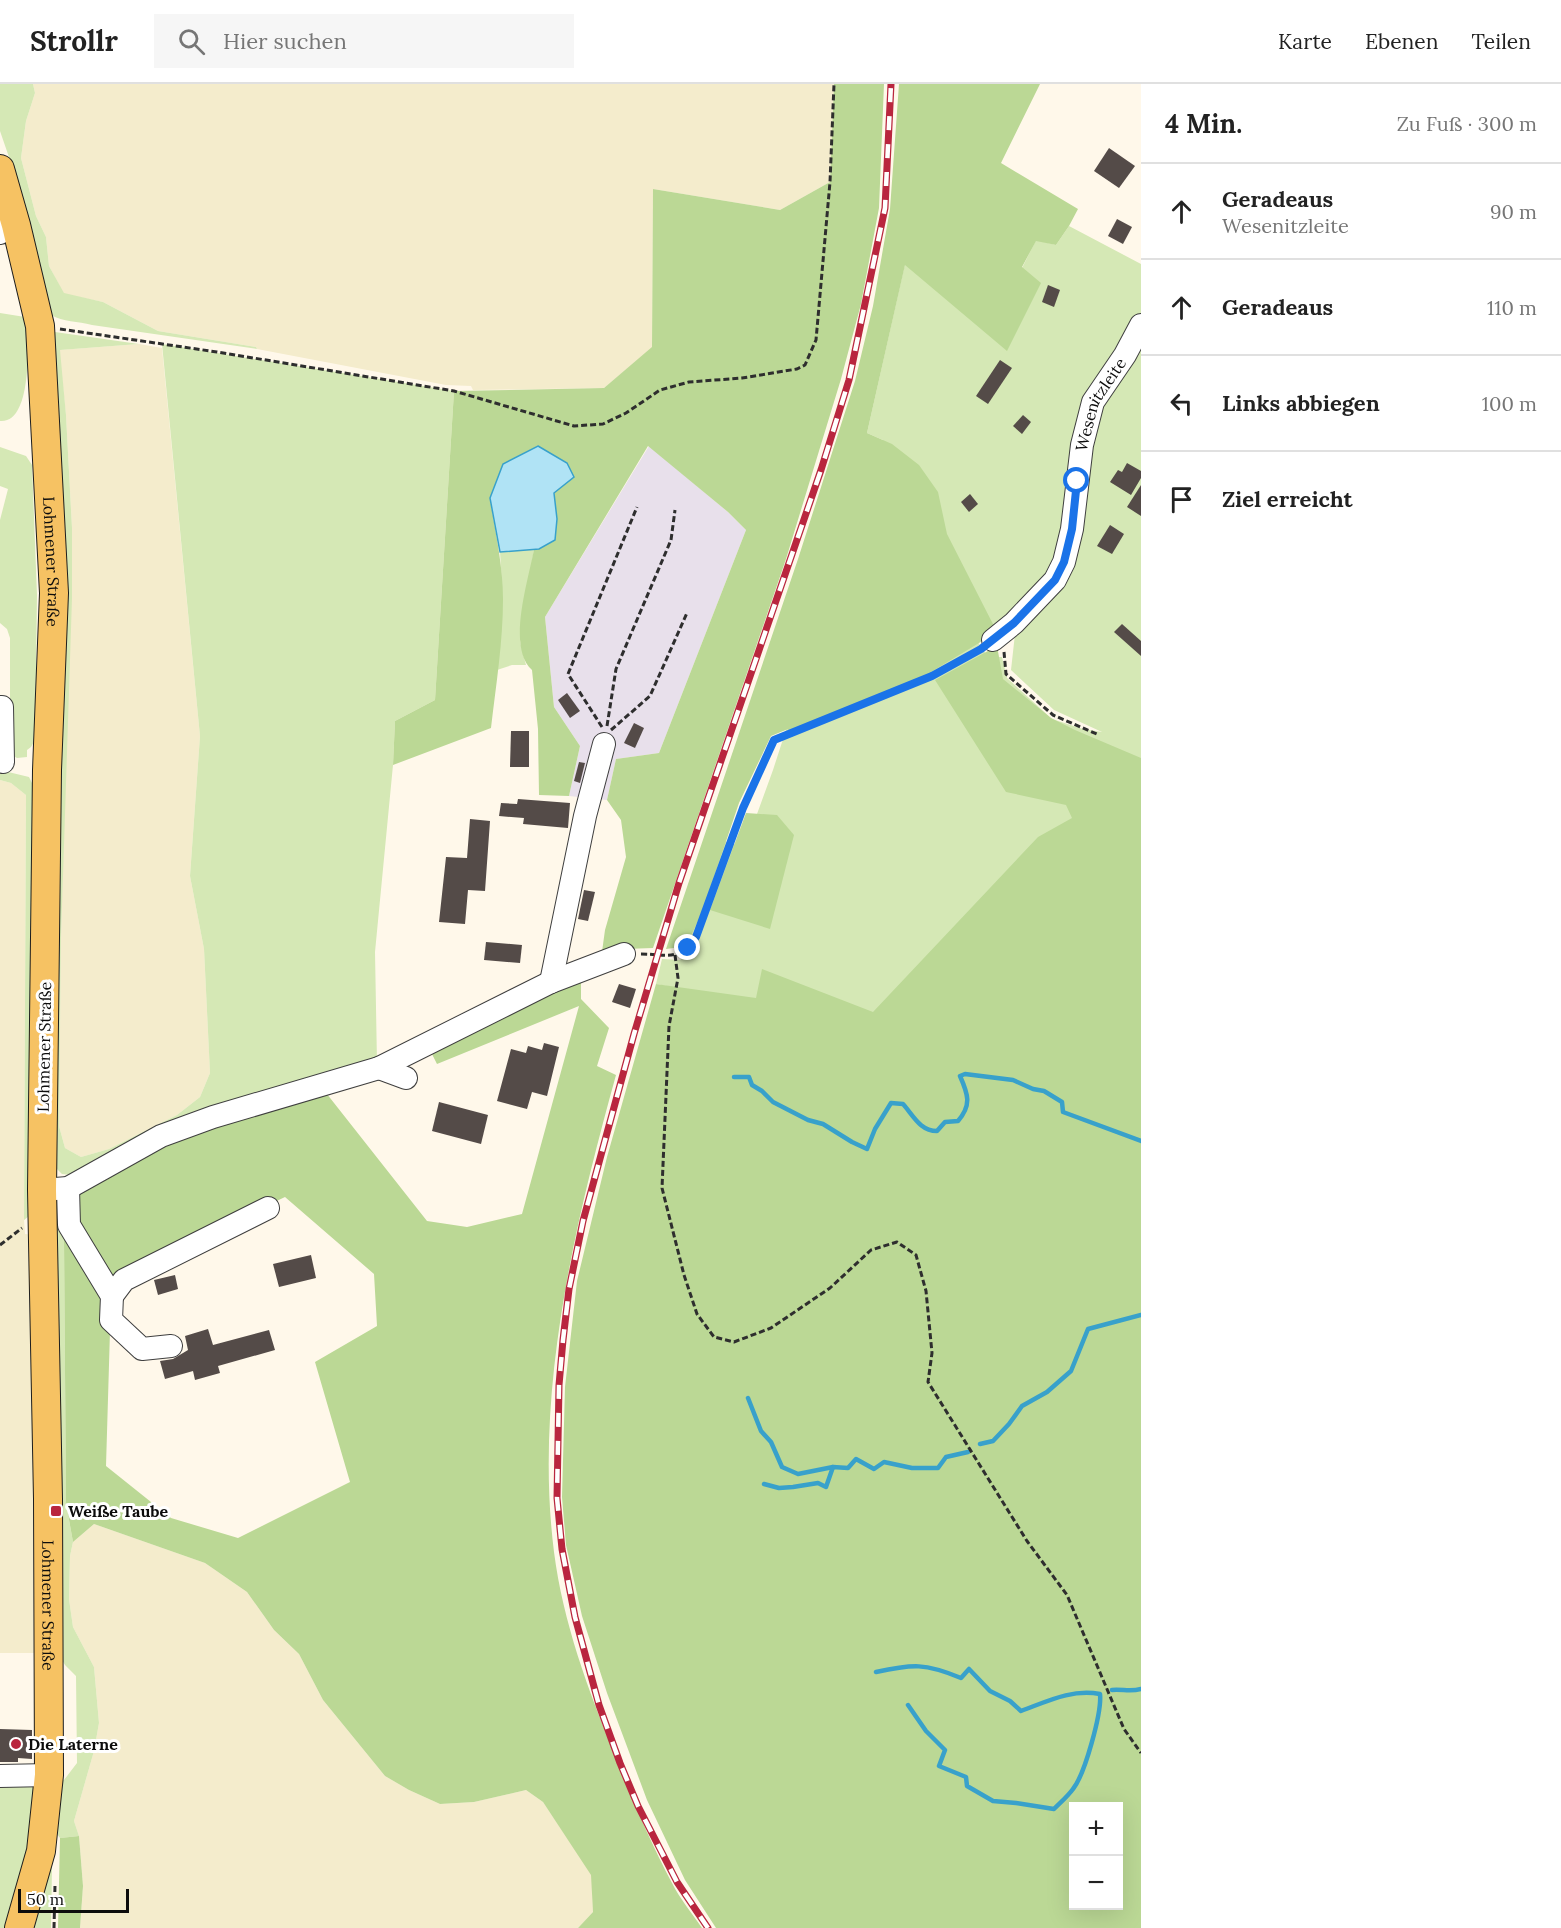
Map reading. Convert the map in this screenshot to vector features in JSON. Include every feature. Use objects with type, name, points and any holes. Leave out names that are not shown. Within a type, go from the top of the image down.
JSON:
[{"type":"main road","name":"Lohmener Straße","points":[[0,169],[8,229],[40,326],[54,593],[47,770],[55,1189],[48,1487],[49,1775],[41,1851],[19,1928]]},
{"type":"street","name":"Wesenitzleite","points":[[998,636],[1055,580],[1064,562],[1072,529],[1082,444],[1093,402],[1125,355],[1141,325]]},
{"type":"street","points":[[0,707],[2,707],[3,762]]},
{"type":"street","points":[[551,982],[585,816],[605,740]]},
{"type":"street","points":[[171,1346],[142,1349],[111,1320],[112,1296],[69,1225],[55,1189],[161,1136],[213,1117],[379,1068],[551,982],[624,954]]},
{"type":"street","points":[[379,1068],[406,1078]]},
{"type":"street","points":[[112,1296],[124,1280],[268,1208]]},
{"type":"street","points":[[0,1776],[49,1775]]},
{"type":"path","points":[[40,326],[454,391],[574,426],[603,424],[626,413],[660,390],[689,382],[742,378],[797,369],[805,365],[816,340],[820,312],[830,182],[834,84]]},
{"type":"path","points":[[605,740],[600,723],[568,674],[637,507]]},
{"type":"path","points":[[605,740],[616,669],[671,540],[675,510]]},
{"type":"path","points":[[605,740],[650,696],[687,613]]},
{"type":"path","points":[[624,954],[675,955],[688,948],[696,937],[743,808],[774,740],[932,676],[998,636],[1006,674],[1053,715],[1099,735]]},
{"type":"path","points":[[675,955],[678,978],[669,1026],[662,1188],[681,1266],[697,1314],[714,1337],[734,1342],[771,1328],[830,1288],[871,1250],[897,1242],[916,1255],[926,1291],[933,1353],[928,1382],[1027,1541],[1067,1595],[1124,1729],[1141,1753]]},
{"type":"shaded area","points":[[33,84],[834,84],[830,182],[780,210],[653,189],[652,348],[604,388],[473,390],[471,386],[446,385],[256,347],[158,331],[103,302],[64,294],[49,266],[46,237],[36,216],[21,158],[26,121],[35,93]]},
{"type":"shaded area","points":[[139,344],[162,348],[200,736],[190,876],[204,949],[210,1073],[200,1097],[177,1115],[109,1149],[81,1157],[65,1148],[59,1126],[61,938],[72,528],[66,415],[59,350]]},
{"type":"shaded area","points":[[649,446],[728,512],[746,530],[659,753],[616,759],[607,800],[569,796],[580,746],[554,707],[545,617]]},
{"type":"shaded area","points":[[0,780],[11,783],[26,795],[24,1220],[25,1234],[34,1235],[39,1653],[0,1653]]},
{"type":"shaded area","points":[[94,1524],[205,1563],[247,1592],[274,1630],[299,1654],[323,1700],[385,1776],[440,1804],[474,1802],[526,1790],[543,1802],[592,1875],[593,1912],[578,1928],[80,1928],[83,1886],[79,1836],[74,1821],[94,1751],[99,1723],[94,1667],[73,1627],[69,1599],[70,1556],[73,1542]]},
{"type":"green space","points":[[0,84],[33,84],[35,93],[26,121],[21,158],[36,216],[46,237],[49,266],[64,293],[103,302],[158,331],[257,349],[92,325],[51,315],[22,195],[0,131]]},
{"type":"green space","points":[[834,84],[884,84],[879,208],[861,304],[841,379],[786,559],[653,948],[625,949],[601,959],[605,930],[626,857],[621,820],[607,800],[616,759],[659,753],[746,530],[728,512],[648,446],[545,617],[554,707],[580,746],[569,796],[539,795],[538,729],[532,670],[524,659],[520,630],[524,594],[534,549],[539,549],[557,519],[554,493],[490,498],[503,586],[501,647],[491,728],[393,765],[395,721],[435,700],[454,391],[604,388],[652,347],[653,189],[780,210],[830,182]]},
{"type":"green space","points":[[899,84],[1040,84],[1001,163],[1078,209],[1056,245],[1036,241],[1022,267],[1041,283],[1007,351],[905,265],[867,433],[892,444],[919,465],[938,492],[947,534],[996,630],[931,672],[932,676],[790,733],[788,729],[771,736],[739,803],[702,912],[690,938],[681,947],[666,949],[798,559],[855,381],[873,306],[890,209]]},
{"type":"green space","points":[[1069,226],[1141,264],[1141,318],[1090,398],[1061,557],[996,630],[956,610],[988,657],[1002,657],[1007,678],[1052,719],[1083,729],[1102,732],[1054,710],[1011,670],[1016,625],[1060,580],[1097,403],[1141,332],[1141,1928],[848,1928],[683,989],[656,984],[662,959],[680,960],[688,954],[696,942],[689,930],[712,838],[745,847],[773,770],[883,440],[867,433],[905,264],[1022,268],[1036,240],[1056,245]]},
{"type":"green space","points":[[0,313],[25,317],[28,359],[23,395],[18,409],[11,418],[0,421]]},
{"type":"green space","points":[[55,332],[139,344],[60,350],[72,528],[72,598],[61,938],[59,1126],[65,1148],[81,1157],[109,1149],[177,1115],[200,1097],[210,1073],[204,949],[190,876],[200,736],[162,344],[454,391],[435,700],[395,721],[393,765],[375,952],[377,1063],[71,1175],[62,1174],[56,1168],[64,530],[59,417],[50,340]]},
{"type":"green space","points":[[0,447],[26,456],[32,465],[37,595],[35,740],[27,750],[27,757],[17,758],[10,754],[10,638],[7,629],[0,623],[0,520],[8,489],[0,486]]},
{"type":"green space","points":[[534,549],[520,642],[526,665],[512,665],[497,670],[502,611],[500,552]]},
{"type":"green space","points":[[997,646],[1003,679],[1051,718],[1141,758],[1141,1928],[716,1928],[685,1880],[647,1800],[607,1693],[582,1616],[566,1545],[562,1497],[565,1387],[577,1281],[607,1157],[656,984],[756,998],[762,969],[873,1012],[1038,837],[1072,818],[1066,805],[1006,792],[935,680]]},
{"type":"green space","points":[[0,770],[29,777],[35,789],[33,1213],[24,1220],[26,795],[11,783],[0,780]]},
{"type":"green space","points":[[746,813],[777,815],[794,835],[770,929],[710,910]]},
{"type":"green space","points":[[581,973],[581,999],[609,1028],[597,1066],[616,1075],[573,1251],[554,1371],[549,1432],[549,1492],[554,1552],[570,1630],[605,1730],[664,1867],[679,1895],[702,1928],[578,1928],[593,1912],[591,1875],[543,1802],[526,1790],[474,1802],[440,1804],[385,1776],[323,1700],[299,1654],[274,1630],[247,1592],[205,1563],[94,1524],[73,1542],[66,1503],[64,1240],[71,1238],[106,1301],[110,1331],[106,1466],[171,1518],[238,1538],[350,1482],[315,1362],[377,1326],[374,1274],[285,1197],[124,1274],[113,1286],[75,1224],[79,1192],[168,1139],[323,1089],[427,1221],[467,1227],[522,1214],[579,1006],[437,1064],[430,1050]]},
{"type":"green space","points":[[58,1224],[71,1238],[64,1240],[66,1503],[73,1542],[70,1556],[69,1599],[73,1627],[94,1667],[99,1723],[94,1751],[74,1821],[79,1836],[60,1838],[54,1830],[58,1780],[64,1780],[77,1763],[76,1676],[65,1665],[58,1653],[58,1517],[63,1516],[62,1503],[57,1502],[53,1230]]},
{"type":"green space","points":[[0,1783],[40,1786],[13,1928],[0,1928]]},
{"type":"green space","points":[[79,1836],[83,1886],[80,1928],[58,1928],[60,1838]]},
{"type":"green space","points":[[49,1866],[52,1867],[51,1928],[29,1928]]},
{"type":"water","points":[[538,446],[567,463],[574,477],[554,493],[557,519],[555,540],[539,549],[500,552],[490,498],[503,464]]},
{"type":"building","points":[[1109,148],[1135,166],[1119,188],[1094,171]]},
{"type":"building","points":[[1117,219],[1132,227],[1123,244],[1108,236]]},
{"type":"building","points":[[1048,285],[1060,290],[1054,307],[1042,302]]},
{"type":"building","points":[[1000,360],[1012,368],[988,404],[976,396]]},
{"type":"building","points":[[1023,415],[1031,422],[1022,434],[1013,426]]},
{"type":"building","points":[[1127,463],[1141,471],[1141,478],[1131,495],[1110,482],[1118,470],[1122,472]]},
{"type":"building","points":[[1141,485],[1141,516],[1127,507]]},
{"type":"building","points":[[970,494],[978,504],[969,512],[961,502]]},
{"type":"building","points":[[1110,525],[1124,534],[1112,554],[1097,546]]},
{"type":"building","points":[[1122,624],[1141,641],[1141,656],[1114,632]]},
{"type":"building","points":[[567,693],[580,711],[570,718],[558,700]]},
{"type":"building","points":[[634,723],[644,728],[635,748],[624,743]]},
{"type":"building","points":[[511,731],[529,731],[529,767],[510,767]]},
{"type":"building","points":[[579,762],[585,763],[580,783],[574,781]]},
{"type":"building","points":[[518,799],[570,803],[568,828],[523,824],[524,818],[499,816],[501,803],[517,804]]},
{"type":"building","points":[[470,819],[490,821],[485,891],[468,890],[465,924],[439,922],[446,857],[467,858]]},
{"type":"building","points":[[584,890],[595,892],[588,921],[578,919]]},
{"type":"building","points":[[486,942],[522,945],[520,963],[484,960]]},
{"type":"building","points":[[619,984],[636,989],[630,1008],[612,1002]]},
{"type":"building","points":[[544,1043],[559,1047],[547,1096],[532,1092],[527,1109],[497,1101],[511,1049],[526,1053],[528,1046],[542,1050]]},
{"type":"building","points":[[439,1102],[488,1115],[481,1144],[432,1131]]},
{"type":"building","points":[[311,1255],[316,1278],[279,1287],[273,1264]]},
{"type":"building","points":[[175,1275],[178,1289],[158,1295],[154,1280]]},
{"type":"building","points":[[208,1329],[213,1345],[269,1330],[275,1350],[218,1366],[220,1373],[195,1380],[193,1371],[165,1379],[160,1361],[173,1359],[188,1350],[185,1336]]},
{"type":"building","name":"Die Laterne","points":[[0,1729],[32,1730],[32,1759],[18,1758],[18,1762],[0,1762]]},
{"type":"waterway","points":[[734,1077],[749,1077],[752,1085],[773,1102],[808,1120],[823,1124],[867,1149],[875,1129],[891,1103],[903,1104],[917,1122],[931,1130],[937,1131],[945,1122],[958,1121],[967,1104],[967,1094],[960,1076],[965,1074],[1013,1080],[1044,1091],[1062,1102],[1063,1112],[1141,1141]]},
{"type":"waterway","points":[[980,1444],[993,1441],[1022,1406],[1047,1392],[1071,1371],[1088,1329],[1141,1315]]},
{"type":"waterway","points":[[748,1398],[761,1431],[771,1442],[782,1467],[798,1474],[833,1467],[848,1468],[856,1459],[874,1469],[884,1462],[912,1468],[938,1468],[946,1457],[968,1452]]},
{"type":"waterway","points":[[764,1484],[779,1488],[818,1483],[826,1487],[833,1467]]},
{"type":"waterway","points":[[876,1672],[919,1666],[961,1678],[969,1669],[990,1691],[1010,1701],[1021,1711],[1069,1695],[1100,1694],[1096,1728],[1083,1770],[1073,1789],[1054,1809],[993,1801],[967,1786],[966,1777],[939,1766],[945,1750],[926,1731],[908,1705]]},
{"type":"waterway","points":[[1112,1690],[1141,1689]]},
{"type":"railway","points":[[708,1928],[677,1882],[638,1806],[599,1705],[575,1617],[562,1549],[557,1498],[559,1385],[563,1340],[569,1289],[583,1221],[634,1034],[679,883],[821,470],[849,380],[885,208],[891,84]]},
{"type":"place","name":"Weiße Taube","points":[[56,1511]]},
{"type":"place","name":"Die Laterne","points":[[16,1744]]},
{"type":"route","points":[[688,948],[696,937],[743,808],[774,740],[932,676],[981,649],[1014,623],[1055,580],[1064,562],[1072,529],[1077,481]]}]
